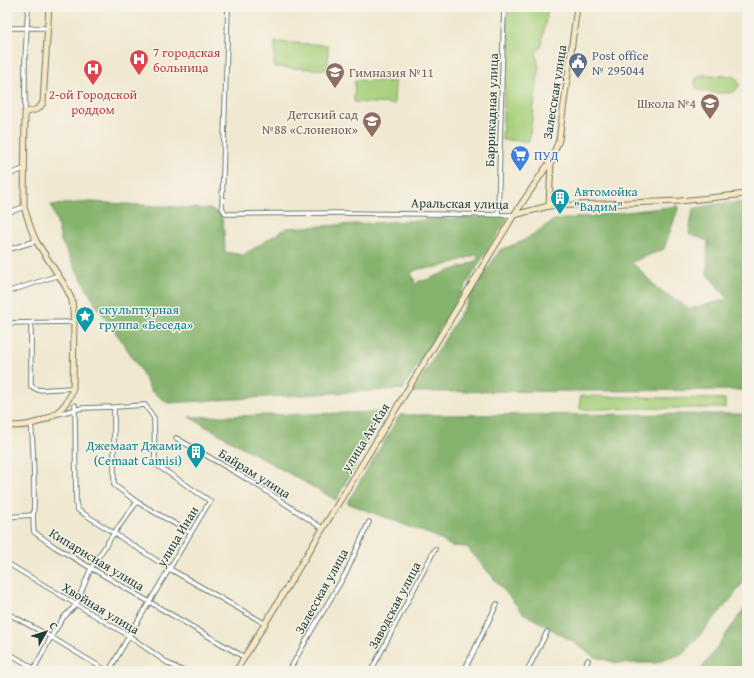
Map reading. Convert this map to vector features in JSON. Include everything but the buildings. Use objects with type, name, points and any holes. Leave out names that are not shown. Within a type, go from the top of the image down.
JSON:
[{"type":"street","points":[[28,7],[25,61],[26,112],[24,207],[36,241],[59,275],[69,293],[72,300],[74,322],[73,388],[68,401],[57,414]]},
{"type":"street","points":[[26,112],[34,111],[41,106],[43,102],[49,7]]},
{"type":"street","name":"Аральская улица","points":[[228,7],[222,208],[226,214],[498,214],[514,216],[549,206],[680,201],[747,194]]},
{"type":"street","name":"Баррикадная улица","points":[[498,214],[504,7]]},
{"type":"street","name":"Залесская улица","points":[[514,216],[551,160],[559,140],[577,7]]},
{"type":"street","points":[[7,28],[47,28]]},
{"type":"street","points":[[549,206],[551,160]]},
{"type":"street","points":[[7,175],[24,169]]},
{"type":"street","points":[[7,172],[16,172]]},
{"type":"street","points":[[7,213],[24,207]]},
{"type":"street","name":"улица Ак-Кая","points":[[236,671],[514,216]]},
{"type":"street","points":[[7,250],[36,241]]},
{"type":"street","points":[[7,292],[59,275]]},
{"type":"street","points":[[7,323],[74,322]]},
{"type":"street","points":[[31,323],[31,386],[38,390],[73,388]]},
{"type":"street","points":[[68,401],[82,408]]},
{"type":"street","points":[[75,405],[76,504],[78,510],[170,569],[264,623]]},
{"type":"street","name":"улица Инан","points":[[108,671],[210,501],[155,464],[154,418],[145,405],[114,408]]},
{"type":"street","points":[[7,426],[31,423],[57,414],[82,408],[114,408],[114,485],[137,502],[191,532]]},
{"type":"street","name":"Кипарисная улица","points":[[31,423],[34,503],[32,515],[34,532],[55,547],[244,657]]},
{"type":"street","name":"Байрам улица","points":[[176,438],[254,483],[322,528]]},
{"type":"street","points":[[7,652],[35,670],[51,637],[63,618],[76,605],[91,568],[137,502]]},
{"type":"street","points":[[7,517],[32,515]]},
{"type":"street","name":"Залесская улица","points":[[289,671],[346,573],[369,522]]},
{"type":"street","name":"Заводская улица","points":[[371,671],[435,549]]},
{"type":"street","name":"Хвойная улица","points":[[7,563],[128,636],[169,664],[183,671]]},
{"type":"street","points":[[464,671],[497,604]]},
{"type":"street","points":[[7,613],[108,671]]},
{"type":"street","points":[[527,671],[547,632]]},
{"type":"street","points":[[583,671],[588,660]]},
{"type":"green space","points":[[508,7],[548,8],[541,47],[536,53],[539,70],[529,141],[502,140]]},
{"type":"green space","points":[[275,42],[328,45],[328,70],[274,67]]},
{"type":"green space","points":[[698,76],[732,76],[738,80],[739,85],[734,92],[730,93],[716,93],[701,90],[696,87],[695,81]]},
{"type":"green space","points":[[355,80],[395,82],[394,104],[354,102]]},
{"type":"green space","points":[[91,202],[209,209],[221,214],[224,229],[225,252],[243,255],[287,228],[510,215],[403,389],[168,403],[151,391],[141,371],[124,344],[95,304],[61,241],[51,205]],"holes":[[[479,254],[477,260],[427,280],[419,281],[415,285],[411,273],[418,269],[440,267]]]},
{"type":"green space","points":[[747,202],[747,390],[413,392],[500,250],[523,241],[554,220],[679,206],[664,249],[632,262],[658,289],[690,309],[728,299],[707,274],[708,241],[689,234],[693,209],[716,204]]},
{"type":"green space","points":[[580,396],[725,399],[725,408],[580,409]]},
{"type":"green space","points":[[384,412],[336,500],[189,417]]},
{"type":"green space","points":[[747,414],[747,577],[731,599],[683,654],[655,663],[617,663],[593,656],[572,641],[523,613],[467,547],[451,546],[434,536],[347,503],[400,415]]},
{"type":"green space","points":[[747,605],[747,671],[700,671]]},
{"type":"place","name":"7 городская больница","points":[[139,76]]},
{"type":"place","name":"Post office № 295044","points":[[578,79]]},
{"type":"place","name":"2-ой Городской роддом","points":[[93,86]]},
{"type":"place","name":"Гимназия №11","points":[[335,89]]},
{"type":"place","name":"Школа №4","points":[[710,120]]},
{"type":"place","name":"Детский сад №88 «Слоненок»","points":[[372,138]]},
{"type":"place","name":"ПУД","points":[[520,172]]},
{"type":"place","name":"Автомойка \"Вадим\"","points":[[560,215]]},
{"type":"place","name":"скульптурная группа «Беседа»","points":[[85,333]]},
{"type":"place","name":"Джемаат Джами (Cemaat Camisi)","points":[[196,469]]}]
